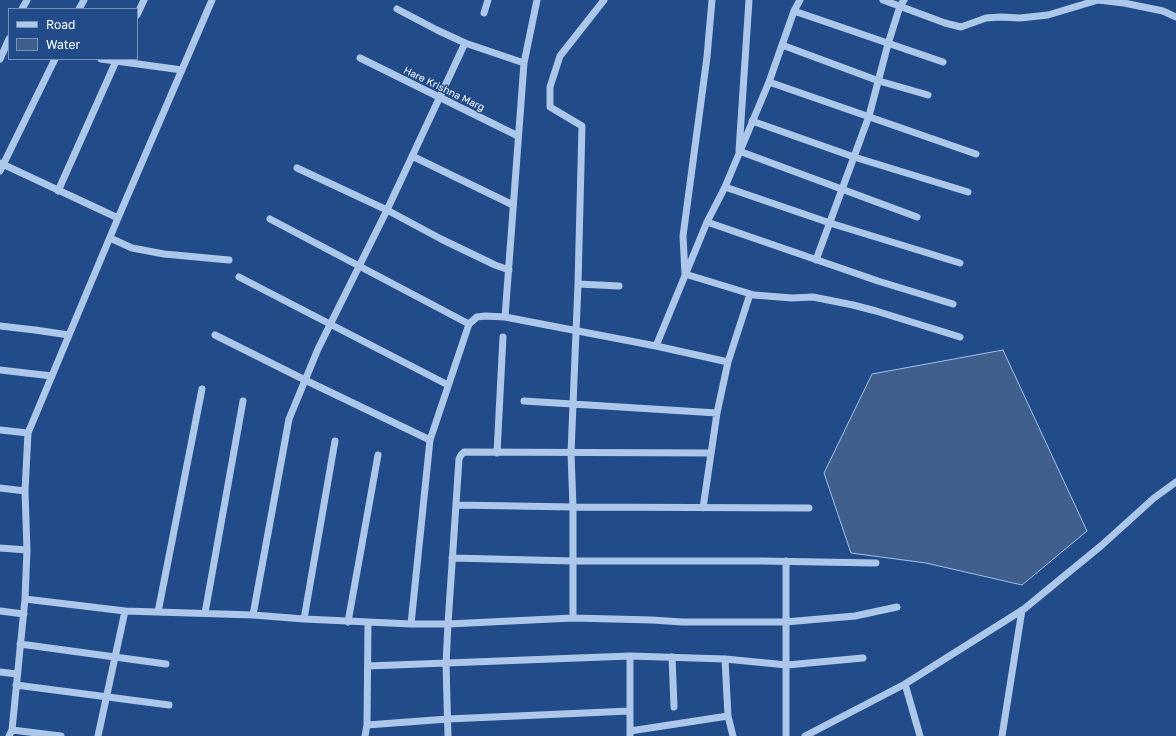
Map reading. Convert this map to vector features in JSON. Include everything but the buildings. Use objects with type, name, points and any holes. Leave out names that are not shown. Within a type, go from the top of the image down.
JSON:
[{"type":"street","points":[[138,13],[144,0]]},
{"type":"street","points":[[62,736],[11,733],[25,599],[27,550],[25,491],[28,433],[118,218],[212,0]]},
{"type":"street","points":[[484,13],[488,0]]},
{"type":"street","points":[[505,317],[524,63],[537,0]]},
{"type":"street","points":[[573,618],[573,507],[571,453],[578,284],[582,126],[550,107],[550,87],[560,56],[604,0]]},
{"type":"street","points":[[685,274],[683,236],[707,57],[712,0]]},
{"type":"street","points":[[739,151],[749,0]]},
{"type":"street","points":[[656,346],[707,222],[725,187],[769,82],[794,11],[800,0]]},
{"type":"street","points":[[883,0],[902,3],[945,23],[961,27],[986,18],[1020,18],[1048,15],[1098,0],[1124,3],[1163,11],[1176,17]]},
{"type":"street","points":[[816,260],[869,116],[888,44],[902,3]]},
{"type":"street","points":[[397,9],[465,43],[524,63]]},
{"type":"street","points":[[794,11],[944,62]]},
{"type":"street","points":[[0,59],[6,43]]},
{"type":"street","points":[[254,615],[289,419],[318,349],[387,210],[465,43]]},
{"type":"street","points":[[782,45],[879,81],[928,95]]},
{"type":"street","name":"Hare Krishna Marg","points":[[360,58],[518,136]]},
{"type":"street","points":[[54,60],[1,166],[118,218]]},
{"type":"street","points":[[58,191],[117,60],[182,70]]},
{"type":"street","points":[[769,82],[976,154]]},
{"type":"street","points":[[752,121],[854,157],[968,192]]},
{"type":"street","points":[[739,151],[917,217]]},
{"type":"street","points":[[412,156],[513,205]]},
{"type":"street","points":[[297,168],[387,210],[441,239],[495,265],[509,270]]},
{"type":"street","points":[[725,187],[830,223],[960,263]]},
{"type":"street","points":[[270,219],[469,324]]},
{"type":"street","points":[[707,222],[910,292],[953,304]]},
{"type":"street","points":[[110,238],[132,248],[164,254],[229,260]]},
{"type":"street","points":[[685,274],[750,294],[769,297],[813,297],[852,305],[960,337]]},
{"type":"street","points":[[239,277],[448,385]]},
{"type":"street","points":[[578,284],[619,286]]},
{"type":"street","points":[[703,508],[717,413],[728,362],[750,294]]},
{"type":"street","points":[[411,624],[430,440],[469,324],[477,317],[505,317],[656,346],[728,362]]},
{"type":"street","points":[[0,326],[69,335]]},
{"type":"street","points":[[215,335],[430,440]]},
{"type":"street","points":[[497,453],[503,337]]},
{"type":"street","points":[[0,370],[52,376]]},
{"type":"street","points":[[158,612],[202,389]]},
{"type":"street","points":[[205,613],[242,401]]},
{"type":"street","points":[[524,401],[717,413]]},
{"type":"street","points":[[0,430],[28,433]]},
{"type":"street","points":[[304,620],[335,441]]},
{"type":"street","points":[[448,736],[446,664],[459,459],[461,455],[464,452],[711,453]]},
{"type":"street","points":[[348,622],[378,455]]},
{"type":"street","points":[[805,736],[905,684],[1022,610],[1102,545],[1154,498],[1176,482]]},
{"type":"street","points":[[0,488],[25,491]]},
{"type":"street","points":[[456,504],[573,507],[809,508]]},
{"type":"street","points":[[0,548],[27,550]]},
{"type":"street","points":[[452,558],[573,561],[786,561],[876,563]]},
{"type":"street","points":[[786,561],[786,736]]},
{"type":"street","points":[[25,599],[125,611],[254,615],[304,620],[411,624],[448,624],[573,618],[682,622],[785,622],[855,616],[897,607]]},
{"type":"street","points":[[1002,736],[1022,610]]},
{"type":"street","points":[[0,611],[24,614]]},
{"type":"street","points":[[98,736],[125,611]]},
{"type":"street","points":[[365,736],[368,623]]},
{"type":"street","points":[[20,644],[166,664]]},
{"type":"street","points":[[368,666],[630,656],[725,659],[787,665],[863,658]]},
{"type":"street","points":[[630,656],[630,733],[728,716]]},
{"type":"street","points":[[672,657],[674,707]]},
{"type":"street","points":[[725,659],[728,716],[733,736]]},
{"type":"street","points":[[0,672],[17,674]]},
{"type":"street","points":[[905,684],[920,736]]},
{"type":"street","points":[[16,685],[169,705]]},
{"type":"street","points":[[366,725],[448,719],[630,711]]},
{"type":"water","points":[[1003,350],[1087,531],[1022,585],[926,563],[851,553],[824,473],[872,374]]}]
